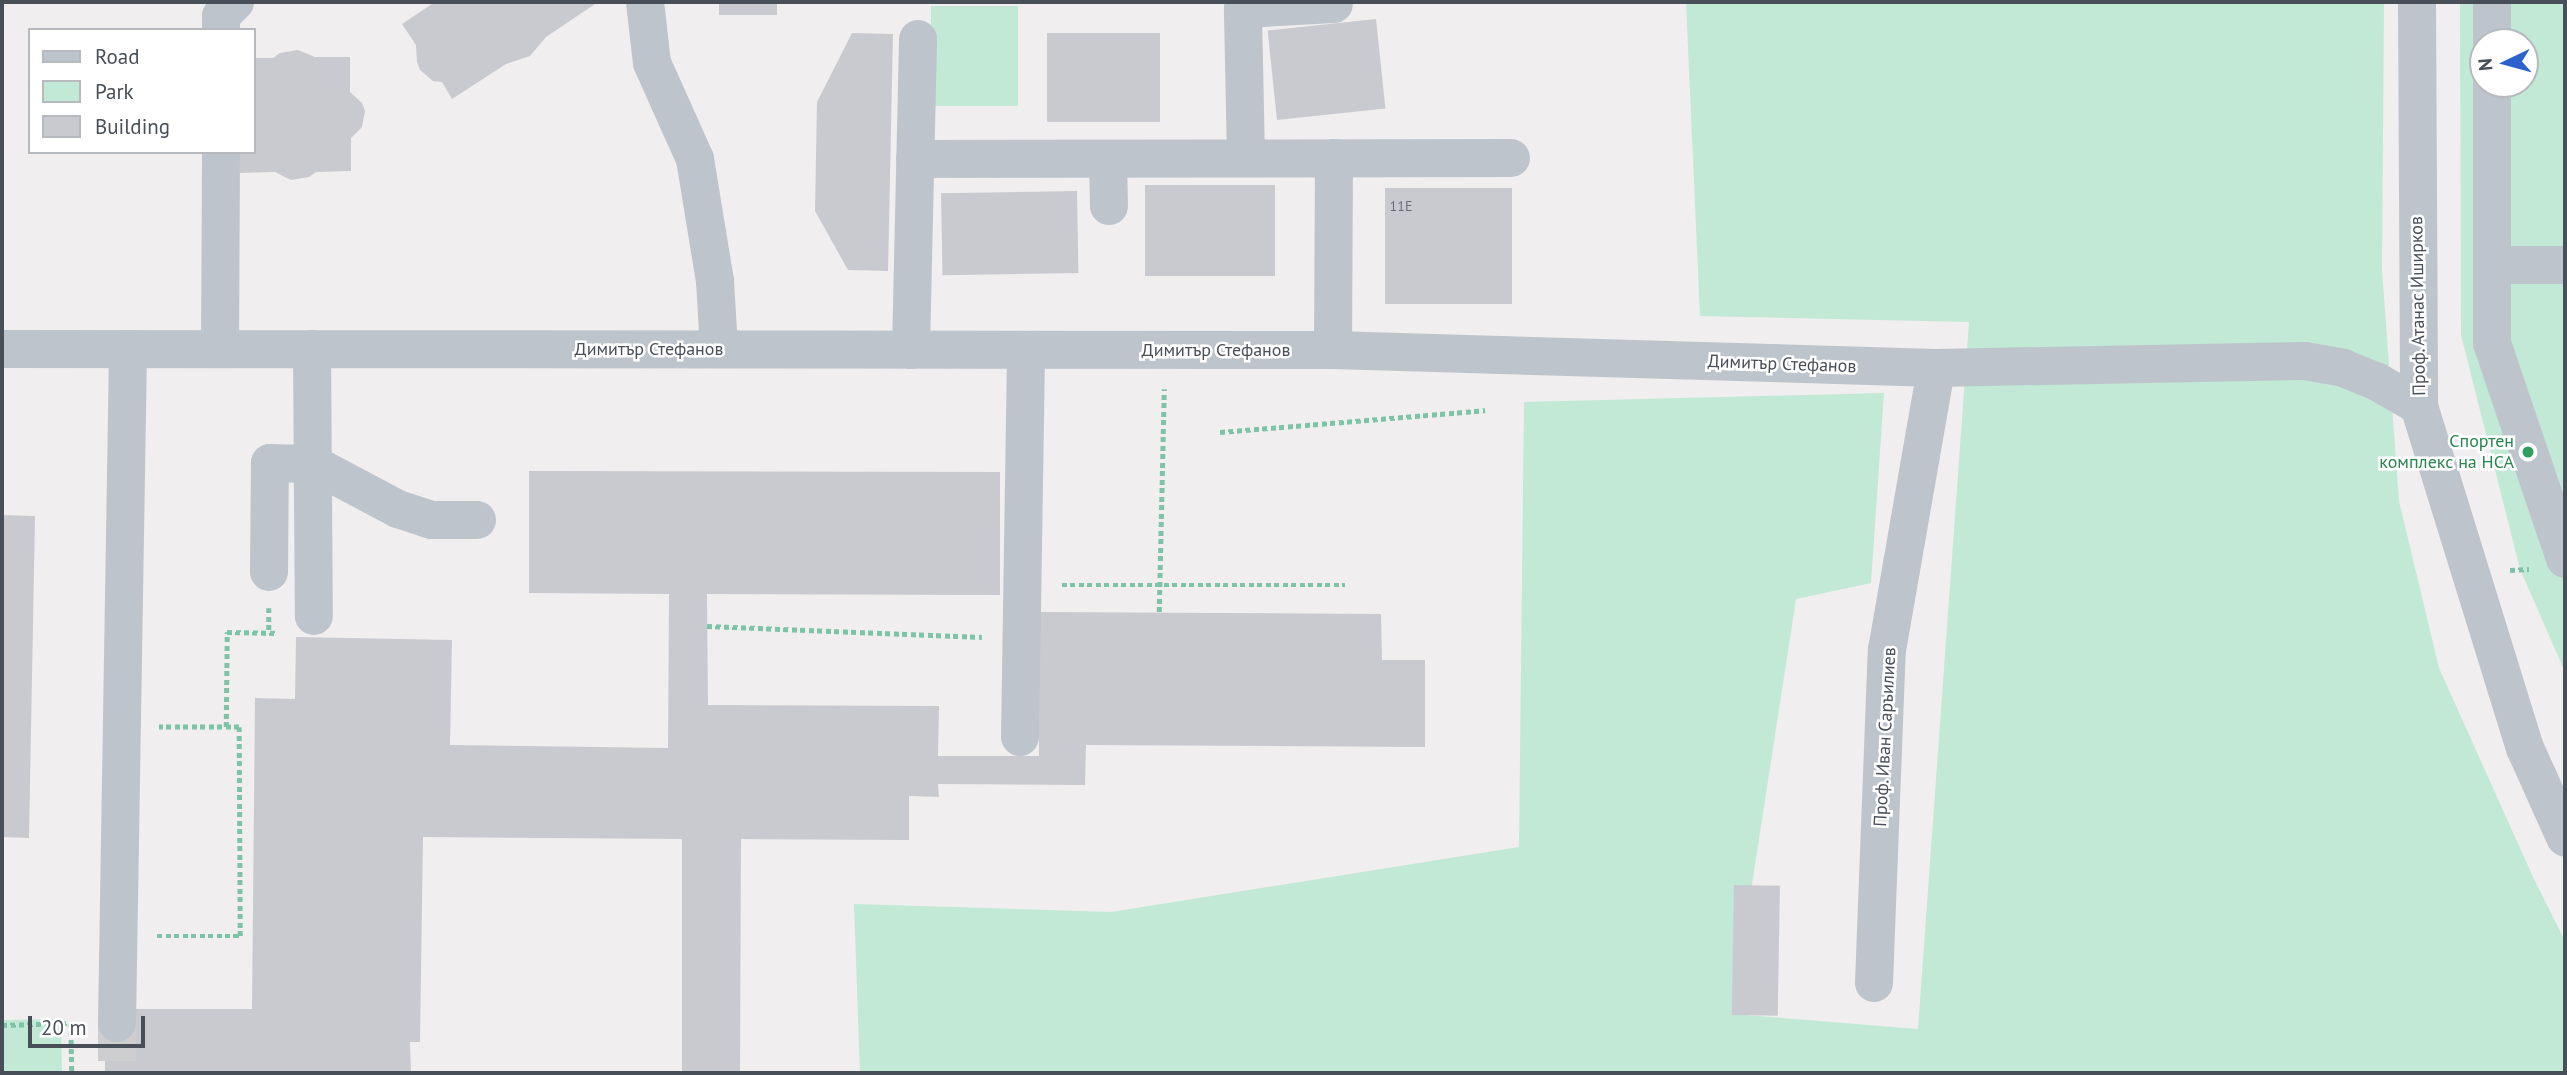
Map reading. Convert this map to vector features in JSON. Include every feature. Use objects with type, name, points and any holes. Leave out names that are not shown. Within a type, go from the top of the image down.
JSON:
[{"type":"street","points":[[221,28],[221,16],[234,2]]},
{"type":"street","points":[[645,2],[652,63],[695,159],[715,281],[719,349]]},
{"type":"street","name":"Проф. Атанас Иширков","points":[[2417,2],[2419,406],[2525,748],[2565,837]]},
{"type":"street","points":[[2492,2],[2492,28]]},
{"type":"street","points":[[1246,158],[1243,9],[1334,4]]},
{"type":"street","points":[[911,350],[918,39]]},
{"type":"street","points":[[2492,98],[2492,343],[2548,564]]},
{"type":"street","points":[[220,349],[221,154]]},
{"type":"street","points":[[1333,350],[1334,158]]},
{"type":"street","points":[[915,159],[1511,158]]},
{"type":"street","points":[[1108,159],[1109,206]]},
{"type":"street","points":[[2492,265],[2565,265]]},
{"type":"street","name":"Димитър Стефанов","points":[[2,349],[1333,350],[1936,368],[2305,361],[2343,368],[2401,394],[2419,406]]},
{"type":"street","points":[[117,1023],[128,349]]},
{"type":"street","points":[[302,625],[313,464],[312,349]]},
{"type":"street","points":[[1020,737],[1026,350]]},
{"type":"street","name":"Проф. Иван Саръилиев","points":[[1874,984],[1887,650],[1936,368]]},
{"type":"street","points":[[269,572],[270,463],[313,464],[398,509],[431,520],[477,520]]},
{"type":"path","points":[[1158,612],[1165,350]]},
{"type":"path","points":[[1220,432],[1485,410]]},
{"type":"path","points":[[2472,571],[2548,564]]},
{"type":"path","points":[[1023,586],[1345,584]]},
{"type":"path","points":[[226,727],[227,632],[302,625]]},
{"type":"path","points":[[707,626],[951,636]]},
{"type":"path","points":[[122,727],[240,727],[240,936],[151,936]]},
{"type":"path","points":[[2,1024],[71,1024],[72,1073]]},
{"type":"green space","points":[[1686,2],[2384,2],[2382,270],[2399,501],[2439,668],[2533,877],[2565,941],[2565,1073],[860,1073],[854,904],[1111,912],[1519,847],[1524,402],[1884,393],[1871,583],[1796,599],[1732,1014],[1918,1029],[1969,322],[1700,316]]},
{"type":"green space","name":"Спортен комплекс на НСА","points":[[2460,2],[2565,2],[2565,672],[2520,569],[2461,335]]},
{"type":"green space","points":[[931,6],[1018,6],[1018,106],[931,106]]},
{"type":"green space","points":[[61,1019],[62,1073],[3,1073],[2,1020]]},
{"type":"building","points":[[435,2],[598,2],[546,37],[530,56],[506,64],[452,99],[442,82],[433,81],[420,70],[416,45],[402,24]]},
{"type":"building","points":[[719,2],[777,2],[777,15],[719,15]]},
{"type":"building","points":[[1376,19],[1385,109],[1277,120],[1268,30]]},
{"type":"building","points":[[852,33],[893,34],[888,271],[848,270],[815,211],[817,102]]},
{"type":"building","points":[[1047,33],[1160,33],[1160,122],[1047,122]]},
{"type":"building","points":[[298,50],[315,57],[350,57],[350,92],[362,103],[365,111],[362,127],[351,138],[351,171],[316,172],[309,177],[291,180],[275,172],[240,173],[240,154],[256,154],[256,58],[273,58],[280,53]]},
{"type":"building","points":[[1145,185],[1275,185],[1275,276],[1145,276]]},
{"type":"building","points":[[1385,188],[1512,188],[1512,304],[1385,304]]},
{"type":"building","points":[[1077,191],[1078,273],[942,275],[941,193]]},
{"type":"building","points":[[529,471],[1000,472],[1000,595],[707,594],[708,705],[939,706],[938,756],[1039,756],[1039,612],[1381,614],[1382,660],[1425,660],[1425,747],[1086,745],[1085,785],[938,784],[939,797],[909,796],[909,840],[741,839],[740,1073],[682,1073],[682,839],[423,837],[420,1042],[410,1042],[411,1073],[105,1073],[105,1009],[252,1009],[255,698],[295,699],[296,637],[452,640],[450,745],[668,748],[669,594],[529,593]]},
{"type":"building","points":[[2,515],[35,516],[29,838],[2,837]]},
{"type":"building","points":[[1734,885],[1780,886],[1778,1016],[1732,1015]]},
{"type":"tunnel","points":[[117,1023],[117,1073]]},
{"type":"place","name":"Спортен комплекс на НСА","points":[[2528,452]]}]
